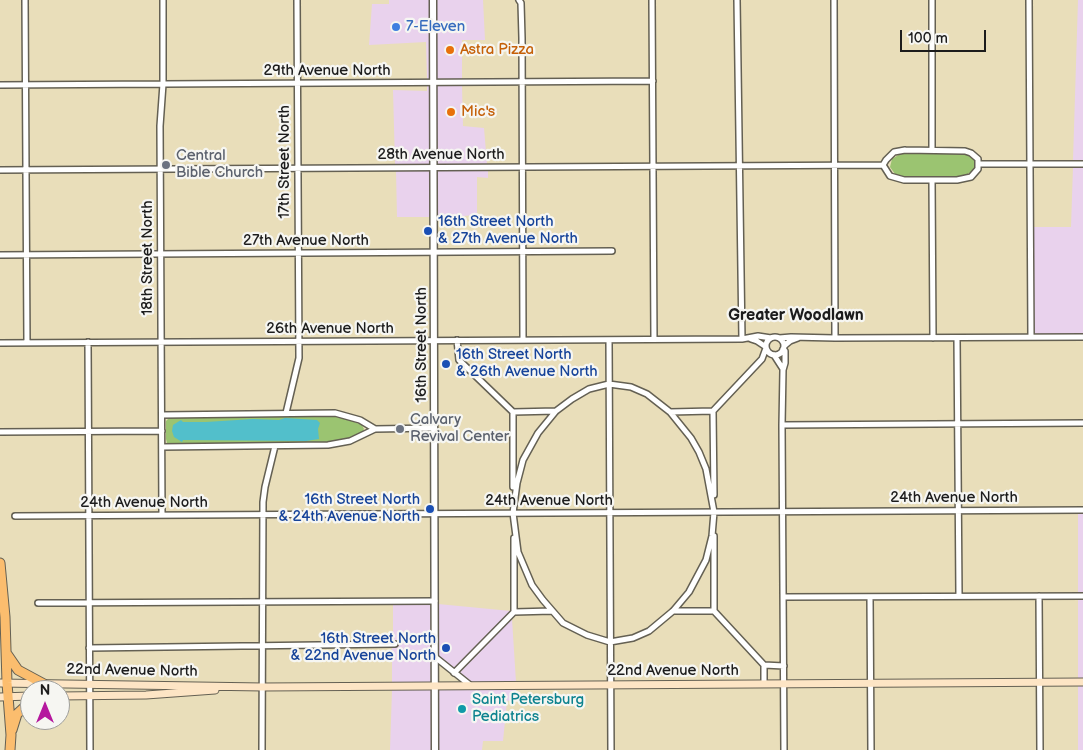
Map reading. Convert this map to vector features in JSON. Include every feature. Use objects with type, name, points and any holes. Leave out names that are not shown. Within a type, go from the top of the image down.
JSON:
[{"type":"highway","points":[[0,563],[6,654],[2,685],[11,735]]},
{"type":"highway","points":[[6,654],[18,670],[37,680]]},
{"type":"highway","points":[[10,750],[11,735],[17,714],[20,711]]},
{"type":"main road","name":"22nd Avenue North","points":[[70,684],[263,687],[1083,682]]},
{"type":"main road","name":"22nd Avenue North","points":[[2,685],[20,685]]},
{"type":"main road","name":"22nd Avenue North","points":[[70,696],[146,695],[263,687]]},
{"type":"main road","points":[[4,697],[20,696]]},
{"type":"street","points":[[25,0],[27,343]]},
{"type":"street","name":"18th Street North","points":[[162,515],[160,126],[163,84],[163,0]]},
{"type":"street","name":"17th Street North","points":[[286,413],[298,365],[299,341],[297,0]]},
{"type":"street","name":"16th Street North","points":[[433,0],[436,750]]},
{"type":"street","points":[[519,0],[521,3],[522,82],[523,340]]},
{"type":"street","points":[[652,0],[654,339]]},
{"type":"street","points":[[737,0],[742,339]]},
{"type":"street","points":[[834,0],[835,338]]},
{"type":"street","points":[[932,0],[932,149]]},
{"type":"street","points":[[1029,0],[1031,337]]},
{"type":"street","name":"29th Avenue North","points":[[0,85],[653,82]]},
{"type":"street","points":[[932,149],[965,151],[978,159],[979,164],[975,173],[965,179],[932,180],[904,180],[890,176],[883,165],[894,152],[932,149]]},
{"type":"street","points":[[979,164],[1083,164]]},
{"type":"street","name":"28th Avenue North","points":[[0,170],[883,165]]},
{"type":"street","points":[[932,180],[933,338]]},
{"type":"street","name":"27th Avenue North","points":[[0,256],[612,252]]},
{"type":"street","name":"26th Avenue North","points":[[0,343],[750,339],[758,336],[771,338]]},
{"type":"street","points":[[784,666],[764,664],[714,611],[713,411],[762,359],[766,342],[771,338],[791,337],[1083,337]]},
{"type":"street","points":[[779,338],[783,347],[785,363],[783,370],[782,424],[784,750]]},
{"type":"street","points":[[762,359],[780,353],[783,347],[790,341],[799,338]]},
{"type":"street","points":[[958,338],[959,596]]},
{"type":"street","points":[[750,339],[757,340],[766,347],[769,353],[774,355],[783,370]]},
{"type":"street","points":[[456,340],[459,360],[513,412],[556,412]]},
{"type":"street","points":[[609,340],[611,750]]},
{"type":"street","points":[[88,342],[90,750]]},
{"type":"street","points":[[609,384],[631,387],[647,394],[670,412],[692,438],[706,469],[714,512],[712,536],[706,560],[689,592],[673,611],[649,631],[632,638],[610,642],[575,630],[563,623],[552,612],[532,585],[518,552],[514,513],[517,483],[523,460],[538,433],[556,412],[572,398],[589,389],[609,384]]},
{"type":"street","points":[[670,412],[713,411]]},
{"type":"street","points":[[454,673],[514,612],[513,412]]},
{"type":"street","points":[[162,415],[335,413],[360,420],[375,429]]},
{"type":"street","points":[[782,424],[1083,423]]},
{"type":"street","points":[[162,447],[276,446],[340,443],[360,437],[375,429],[434,428]]},
{"type":"street","points":[[0,432],[162,431]]},
{"type":"street","points":[[262,750],[263,515],[265,487],[276,446]]},
{"type":"street","name":"24th Avenue North","points":[[15,516],[1083,510]]},
{"type":"street","points":[[1040,596],[1040,750]]},
{"type":"street","points":[[783,597],[1083,596]]},
{"type":"street","points":[[870,597],[871,750]]},
{"type":"street","points":[[38,603],[435,601]]},
{"type":"street","points":[[673,611],[714,611]]},
{"type":"street","points":[[514,612],[552,612]]},
{"type":"street","points":[[89,648],[395,644]]},
{"type":"street","points":[[435,657],[470,686]]},
{"type":"street","points":[[764,664],[764,684]]},
{"type":"shaded area","points":[[389,0],[430,0],[430,79],[427,79],[426,42],[369,45],[372,4],[389,4]]},
{"type":"shaded area","points":[[436,0],[483,0],[485,40],[462,40],[462,79],[436,79]]},
{"type":"shaded area","points":[[1078,0],[1083,0],[1083,160],[1073,160]]},
{"type":"shaded area","points":[[427,86],[430,86],[431,164],[395,164],[393,90],[427,91]]},
{"type":"shaded area","points":[[436,86],[462,86],[463,126],[484,128],[487,164],[437,164]]},
{"type":"shaded area","points":[[1073,167],[1083,167],[1083,334],[1034,334],[1034,227],[1071,227]]},
{"type":"shaded area","points":[[396,171],[431,171],[431,217],[397,217]]},
{"type":"shaded area","points":[[437,171],[488,171],[488,178],[477,177],[477,215],[437,218]]},
{"type":"shaded area","points":[[1078,513],[1083,513],[1083,592],[1078,592]]},
{"type":"shaded area","points":[[1078,599],[1083,599],[1083,679],[1078,679]]},
{"type":"shaded area","points":[[438,604],[511,611],[454,669],[438,655]]},
{"type":"shaded area","points":[[393,605],[432,605],[432,683],[392,683],[392,647],[398,647],[398,640],[393,640]]},
{"type":"shaded area","points":[[512,619],[516,682],[471,682],[459,673]]},
{"type":"shaded area","points":[[1078,686],[1083,686],[1083,750],[1078,750]]},
{"type":"shaded area","points":[[432,689],[433,750],[390,750],[392,690]]},
{"type":"shaded area","points":[[438,689],[516,689],[517,700],[507,701],[503,741],[483,741],[482,750],[438,750]]},
{"type":"green space","points":[[959,152],[970,156],[976,162],[974,170],[960,177],[905,177],[895,174],[890,167],[892,159],[900,154]]},
{"type":"green space","points":[[319,415],[344,418],[362,425],[364,429],[362,433],[355,437],[325,443],[171,444],[167,443],[166,439],[166,421],[170,417]]},
{"type":"water","points":[[285,418],[317,420],[320,423],[318,429],[319,439],[306,441],[183,440],[182,442],[174,437],[172,431],[173,425],[181,420],[183,422],[206,422],[253,419],[279,420]]},
{"type":"place","name":"7-Eleven","points":[[396,27]]},
{"type":"place","name":"Astra Pizza","points":[[450,50]]},
{"type":"place","name":"Mic's","points":[[451,112]]},
{"type":"place","name":"Central Bible Church","points":[[166,165]]},
{"type":"place","name":"16th Street North & 27th Avenue North","points":[[428,231]]},
{"type":"place","name":"16th Street North & 26th Avenue North","points":[[446,364]]},
{"type":"place","name":"Calvary Revival Center","points":[[400,429]]},
{"type":"place","name":"16th Street North & 24th Avenue North","points":[[430,509]]},
{"type":"place","name":"16th Street North & 22nd Avenue North","points":[[446,648]]},
{"type":"place","name":"Saint Petersburg Pediatrics","points":[[462,709]]},
{"type":"district","name":"Greater Woodlawn","points":[[796,316]]}]
